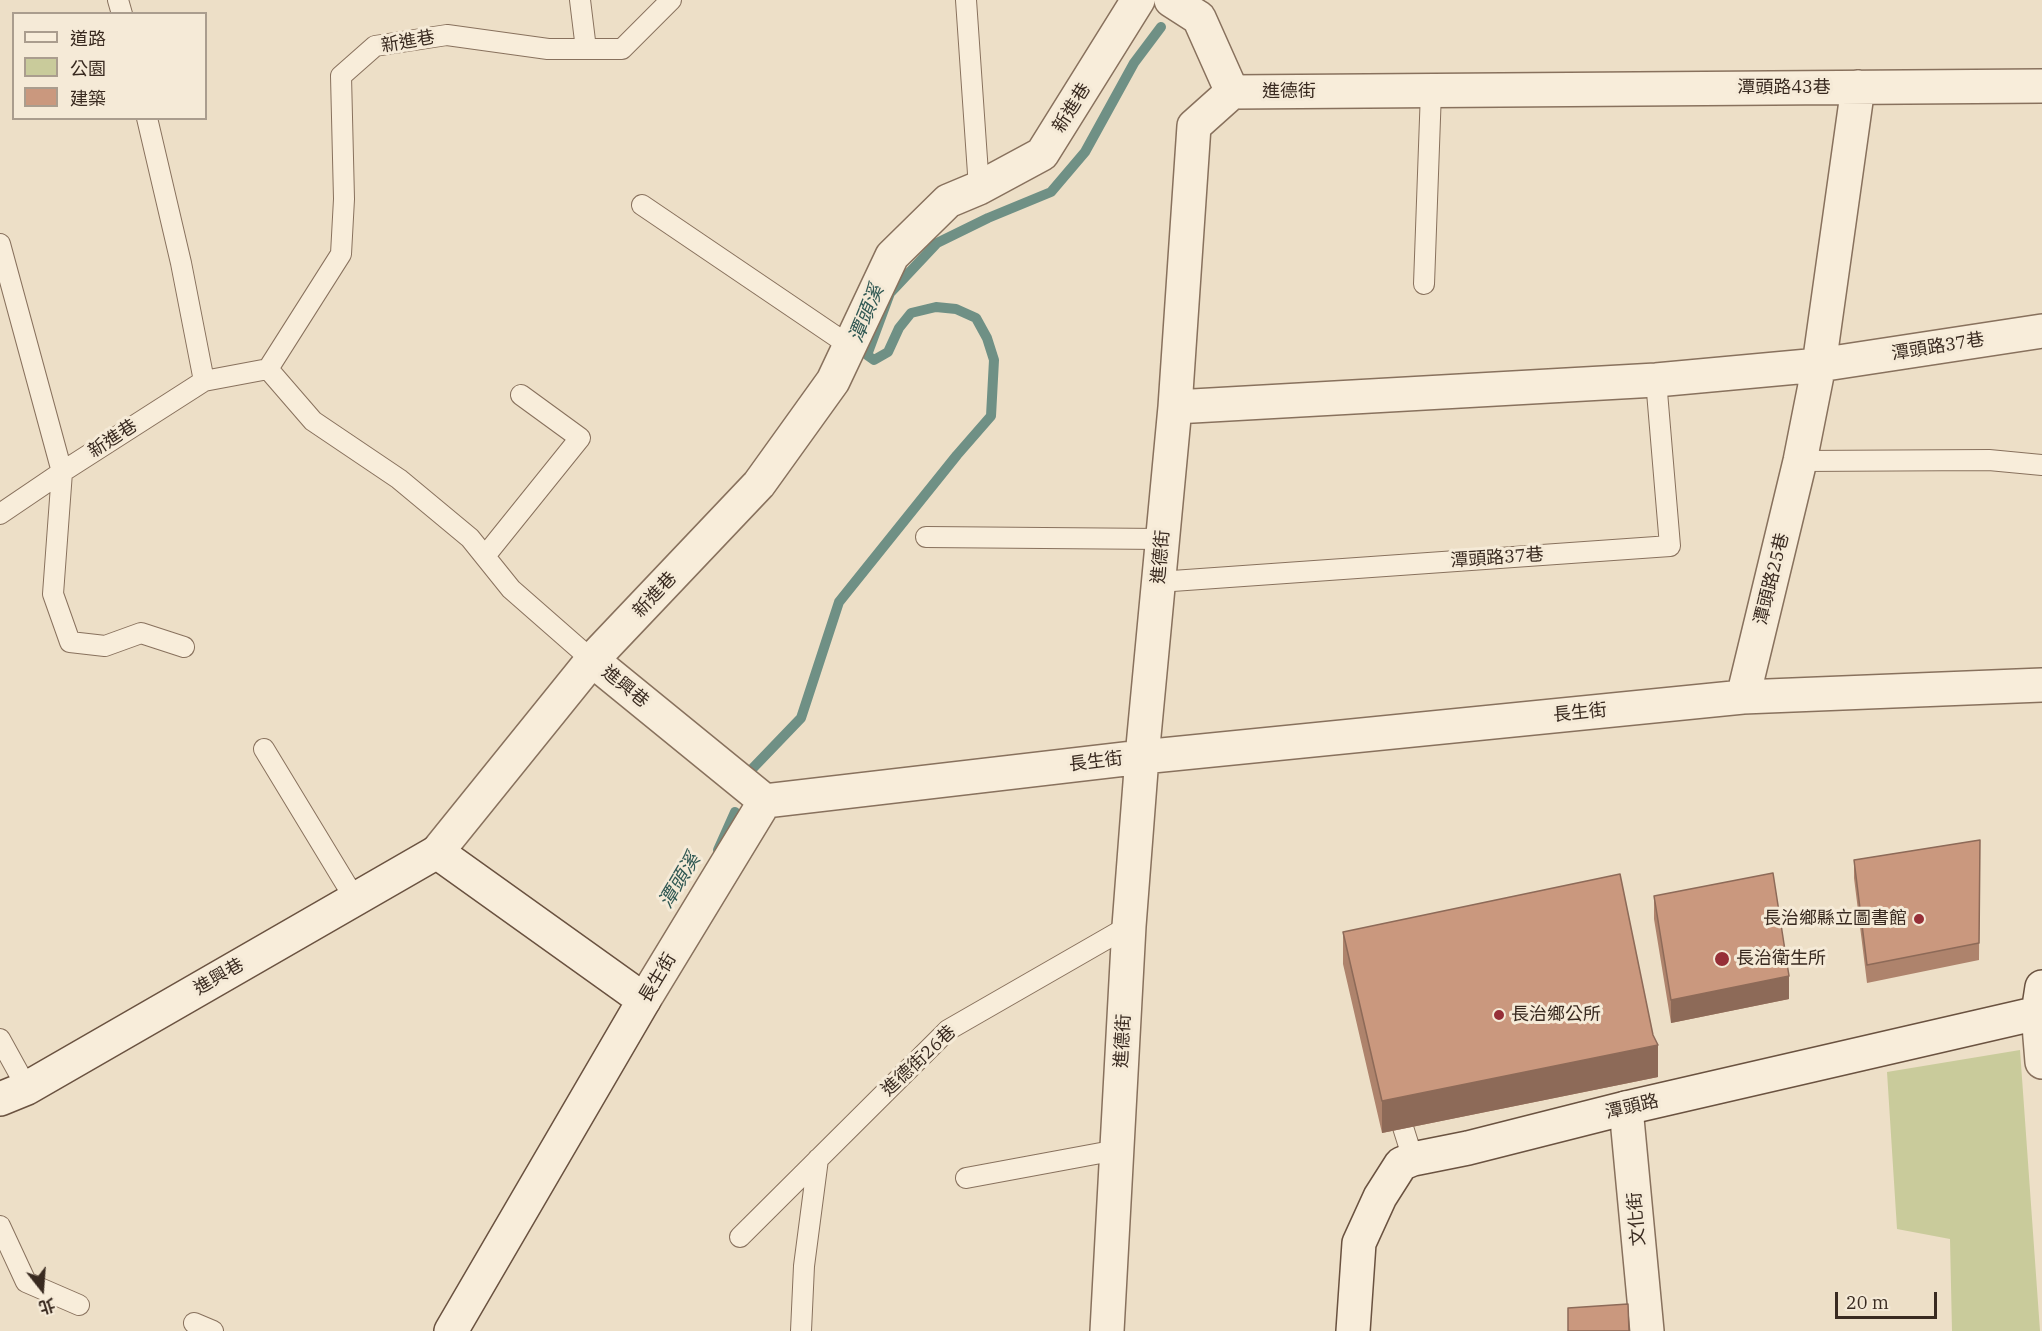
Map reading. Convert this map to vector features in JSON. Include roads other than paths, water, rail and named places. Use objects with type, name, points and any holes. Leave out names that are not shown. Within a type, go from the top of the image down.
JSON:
[{"type":"street","name":"新進巷","points":[[592,660],[759,484],[833,381],[892,256],[948,201],[979,188],[1042,154],[1138,0]]},
{"type":"street","points":[[1172,0],[1199,18],[1232,92]]},
{"type":"street","name":"潭頭路43巷","points":[[1526,90],[2042,86]]},
{"type":"street","name":"潭頭路25巷","points":[[1743,697],[1800,461],[1819,365],[1858,87]]},
{"type":"street","name":"進德街","points":[[1107,1331],[1142,757],[1175,407],[1194,126],[1232,92],[1526,90]]},
{"type":"street","name":"潭頭路37巷","points":[[1175,407],[1656,380],[1819,365],[2042,332]]},
{"type":"street","name":"進興巷","points":[[14,1093],[436,852],[592,660],[765,801]]},
{"type":"street","name":"長生街","points":[[451,1331],[644,1000],[765,801],[1142,757],[1743,697],[2042,685]]},
{"type":"street","points":[[436,852],[644,1000]]},
{"type":"street","name":"潭頭路","points":[[1413,1159],[1468,1148],[1626,1108],[2040,1000],[2042,1062]]},
{"type":"street","name":"文化街","points":[[1626,1108],[1647,1331]]},
{"type":"street","points":[[1353,1331],[1359,1243],[1380,1197],[1401,1164],[1413,1159]]},
{"type":"lane","points":[[580,0],[586,49]]},
{"type":"lane","name":"新進巷","points":[[0,514],[204,381],[268,369],[341,254],[345,200],[341,76],[375,46],[447,35],[548,49],[622,49],[672,0]]},
{"type":"lane","points":[[966,0],[979,188]]},
{"type":"lane","points":[[1424,284],[1431,91]]},
{"type":"lane","points":[[147,120],[181,263],[204,381]]},
{"type":"lane","points":[[642,205],[850,346]]},
{"type":"lane","points":[[0,244],[62,472],[53,594],[70,642],[105,646],[141,633],[184,647]]},
{"type":"lane","points":[[268,369],[313,421],[399,479],[471,538],[511,589],[592,660]]},
{"type":"lane","name":"潭頭路37巷","points":[[1158,582],[1670,546],[1656,380]]},
{"type":"lane","points":[[485,556],[580,438],[521,395]]},
{"type":"lane","points":[[1800,461],[1989,460],[2042,465]]},
{"type":"lane","points":[[926,537],[1162,539]]},
{"type":"lane","points":[[264,749],[355,899]]},
{"type":"lane","name":"進德街26巷","points":[[740,1237],[948,1030],[1130,926]]},
{"type":"lane","points":[[0,1039],[14,1093]]},
{"type":"lane","points":[[1392,1091],[1413,1159]]},
{"type":"lane","points":[[966,1178],[1117,1150]]},
{"type":"lane","points":[[801,1331],[804,1266],[818,1159]]},
{"type":"lane","points":[[0,1226],[26,1282],[80,1305]]},
{"type":"lane","points":[[194,1323],[213,1331]]},
{"type":"waterway","name":"潭頭溪","points":[[752,769],[801,718],[839,602],[991,416],[994,360],[987,338],[976,318],[956,309],[936,307],[911,313],[899,328],[888,352],[874,360],[867,355],[890,293],[937,243],[988,218],[1051,192],[1085,152],[1134,63],[1161,27]]},
{"type":"waterway","name":"潭頭溪","points":[[718,850],[735,812]]},
{"type":"place","name":"長治鄉縣立圖書館","points":[[1919,919]]},
{"type":"place","name":"長治衛生所","points":[[1722,959]]},
{"type":"place","name":"長治鄉公所","points":[[1499,1015]]}]
